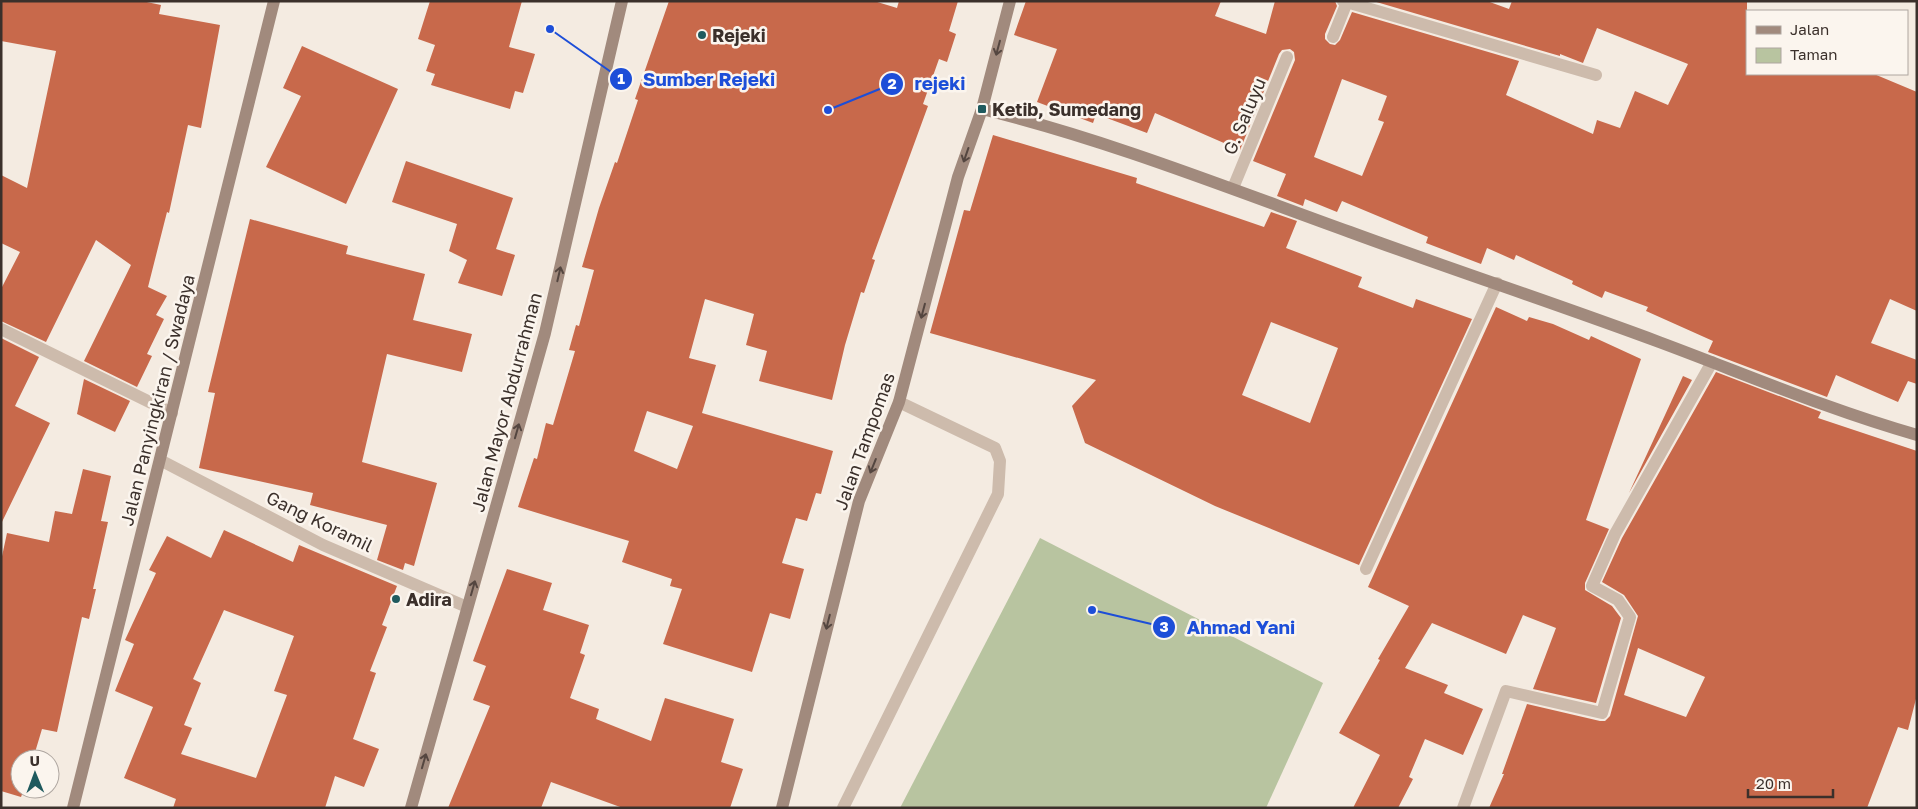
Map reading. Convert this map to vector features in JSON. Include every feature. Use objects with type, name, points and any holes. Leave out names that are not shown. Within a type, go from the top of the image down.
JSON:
[{"type":"street","name":"Jalan Panyingkiran / Swadaya","points":[[73,808],[274,1]]},
{"type":"street","name":"Jalan Mayor Abdurrahman","points":[[411,808],[545,333],[622,1]]},
{"type":"street","name":"Jalan Tampomas","points":[[782,808],[859,501],[899,402],[958,177],[982,109],[1010,1]]},
{"type":"street","points":[[1333,37],[1345,2],[1596,75]]},
{"type":"street","name":"G. Saluyu","points":[[1233,188],[1287,57]]},
{"type":"street","points":[[982,109],[1053,126],[1233,188],[1349,232],[1497,283],[1712,362],[1852,416],[1917,435]]},
{"type":"street","points":[[1366,569],[1497,283]]},
{"type":"street","points":[[1,329],[172,413]]},
{"type":"street","points":[[1463,808],[1506,691],[1602,713],[1630,617],[1618,600],[1592,586],[1615,534],[1712,362]]},
{"type":"street","points":[[844,808],[998,494],[1000,461],[995,448],[899,402]]},
{"type":"street","name":"Gang Koramil","points":[[160,460],[323,545],[467,608]]},
{"type":"green space","points":[[1040,538],[1323,683],[1266,808],[900,808]]},
{"type":"building","points":[[1,1],[142,1],[161,5],[159,14],[220,25],[201,128],[188,125],[169,213],[167,212],[148,287],[167,296],[156,315],[164,319],[147,354],[152,356],[137,387],[84,361],[131,265],[96,240],[46,342],[1,321],[1,289],[20,252],[1,243],[1,175],[27,188],[56,51],[1,41]]},
{"type":"building","points":[[430,1],[522,1],[509,47],[535,54],[523,93],[515,91],[510,109],[431,85],[435,74],[426,71],[435,45],[418,39]]},
{"type":"building","points":[[669,1],[874,1],[897,8],[899,1],[958,1],[949,31],[956,34],[947,62],[939,59],[923,104],[928,106],[872,259],[875,260],[864,293],[861,292],[845,345],[832,400],[759,381],[767,351],[746,345],[754,314],[705,299],[689,358],[716,365],[702,413],[833,451],[821,494],[816,493],[807,521],[796,518],[782,563],[804,569],[790,619],[770,613],[752,672],[663,644],[682,589],[670,586],[672,579],[622,562],[629,541],[518,507],[534,458],[537,459],[546,423],[553,425],[575,351],[569,350],[576,325],[579,326],[594,270],[582,267],[599,208],[615,162],[617,163],[638,100],[635,99]],"holes":[[[647,411],[693,426],[677,469],[634,451]]]},
{"type":"building","points":[[1026,1],[1221,1],[1215,16],[1266,34],[1275,1],[1335,1],[1337,6],[1325,34],[1325,39],[1330,44],[1335,45],[1340,40],[1352,12],[1519,61],[1506,95],[1593,134],[1597,120],[1620,128],[1635,91],[1668,105],[1688,64],[1597,28],[1583,63],[1560,54],[1560,56],[1373,1],[1487,1],[1509,9],[1512,1],[1747,1],[1746,75],[1876,75],[1917,92],[1917,311],[1890,299],[1871,343],[1917,360],[1917,384],[1908,381],[1898,402],[1836,375],[1827,397],[1708,352],[1713,341],[1646,311],[1648,307],[1605,291],[1602,298],[1572,284],[1573,281],[1516,255],[1514,260],[1487,248],[1481,264],[1426,243],[1428,237],[1342,201],[1337,212],[1305,199],[1303,206],[1277,196],[1286,174],[1253,161],[1295,60],[1294,52],[1290,49],[1282,50],[1279,54],[1240,150],[1155,113],[1147,133],[1096,114],[1093,123],[1037,102],[1057,49],[1014,35]],"holes":[[[1342,79],[1387,96],[1378,120],[1384,122],[1362,176],[1314,157]]]},
{"type":"building","points":[[302,46],[398,89],[346,204],[266,167],[301,96],[283,88]]},
{"type":"building","points":[[993,135],[1137,178],[1136,183],[1264,227],[1271,212],[1297,221],[1286,248],[1362,277],[1358,287],[1413,308],[1416,299],[1472,319],[1359,565],[1215,506],[1085,443],[1072,406],[1096,380],[930,333],[964,210],[970,211]],"holes":[[[1271,322],[1338,348],[1310,423],[1242,395]]]},
{"type":"building","points":[[406,161],[513,198],[496,249],[515,255],[502,296],[458,283],[467,260],[449,251],[457,224],[392,202]]},
{"type":"building","points":[[250,219],[348,246],[346,254],[425,274],[413,320],[472,334],[462,372],[387,354],[362,462],[437,483],[414,566],[405,563],[403,570],[377,560],[387,525],[310,505],[313,493],[199,468],[215,393],[208,392]]},
{"type":"building","points":[[1496,307],[1527,321],[1529,317],[1553,324],[1589,340],[1591,336],[1641,359],[1586,520],[1609,529],[1585,583],[1585,590],[1612,606],[1621,618],[1596,703],[1533,689],[1556,628],[1523,615],[1506,654],[1432,623],[1405,668],[1448,685],[1444,693],[1483,709],[1463,755],[1425,739],[1409,777],[1413,779],[1398,808],[1353,808],[1380,755],[1339,733],[1380,660],[1378,659],[1409,606],[1368,587]]},
{"type":"building","points":[[1,338],[39,357],[15,406],[50,423],[1,524]]},
{"type":"building","points":[[1716,372],[1821,412],[1818,418],[1917,451],[1917,695],[1908,730],[1898,727],[1867,808],[1489,808],[1504,774],[1502,774],[1527,704],[1600,721],[1605,721],[1610,716],[1638,616],[1624,595],[1602,582],[1622,538]],"holes":[[[1638,648],[1705,677],[1686,717],[1624,695]]]},
{"type":"building","points":[[1683,376],[1692,380],[1629,493]]},
{"type":"building","points":[[84,379],[130,401],[115,432],[77,414]]},
{"type":"building","points":[[83,469],[111,476],[101,521],[108,522],[93,589],[96,589],[89,619],[82,617],[57,732],[42,729],[36,749],[10,749],[10,794],[1,791],[1,561],[7,533],[49,542],[55,511],[72,514]]},
{"type":"building","points":[[224,530],[293,562],[299,545],[397,586],[382,625],[387,627],[370,671],[376,673],[353,739],[379,749],[364,787],[335,776],[325,808],[173,808],[176,799],[124,778],[153,707],[115,691],[134,644],[125,640],[156,573],[149,570],[167,536],[211,558]],"holes":[[[224,610],[294,636],[274,691],[287,695],[256,778],[181,754],[192,728],[184,725],[201,683],[193,679]]]},
{"type":"building","points":[[507,569],[552,583],[543,610],[589,625],[580,653],[585,655],[570,698],[599,709],[596,719],[651,741],[665,698],[734,719],[721,762],[743,769],[730,808],[623,808],[551,782],[541,808],[448,808],[490,706],[473,700],[486,666],[473,661]]},
{"type":"place","name":"Sumber Rejeki","points":[[550,29]]},
{"type":"place","name":"Rejeki","points":[[702,35]]},
{"type":"place","name":"Ketib, Sumedang","points":[[982,109]]},
{"type":"place","name":"rejeki","points":[[828,110]]},
{"type":"place","name":"Adira","points":[[396,599]]},
{"type":"place","name":"Ahmad Yani","points":[[1092,610]]}]
